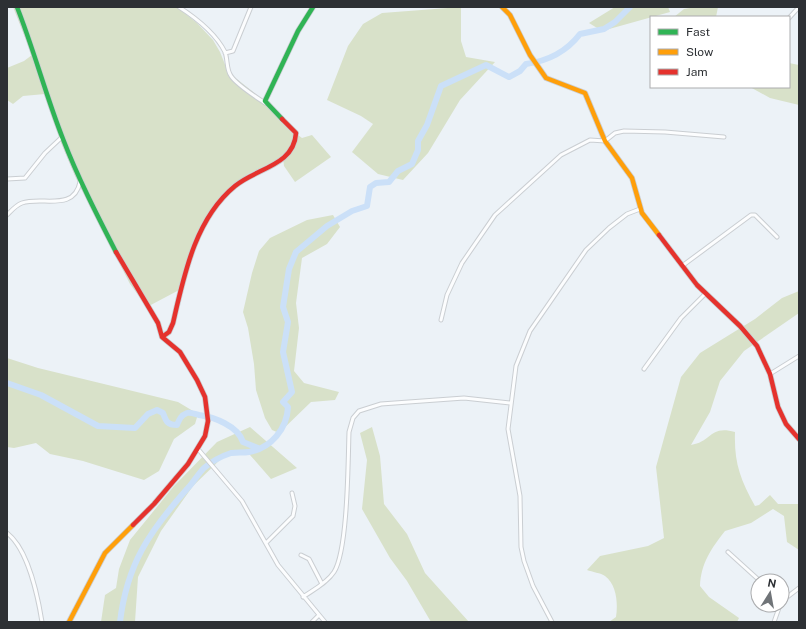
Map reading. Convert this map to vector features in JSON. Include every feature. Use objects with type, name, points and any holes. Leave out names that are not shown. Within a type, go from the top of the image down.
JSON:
[{"type":"street","points":[[18,7],[45,81],[62,137],[80,181],[131,280],[158,323],[162,337],[180,352],[197,380],[205,397],[208,421],[205,436],[175,481],[105,553],[90,578],[69,622]]},
{"type":"street","points":[[162,337],[169,332],[173,323],[191,251],[215,207],[243,179],[281,161],[295,146],[297,139],[296,133],[265,102],[231,76],[225,53],[200,22],[180,7]]},
{"type":"street","points":[[225,53],[233,51],[251,7]]},
{"type":"street","points":[[265,102],[298,31],[313,7]]},
{"type":"street","points":[[502,7],[510,15],[530,55],[540,70],[551,81],[585,93],[605,141],[632,178],[640,208],[682,266],[705,294],[748,335],[760,352],[770,374],[778,407],[786,424],[799,440]]},
{"type":"street","points":[[790,17],[799,7]]},
{"type":"street","points":[[441,320],[447,295],[457,273],[495,215],[561,155],[590,140],[605,141],[615,133],[635,130],[724,137]]},
{"type":"street","points":[[7,179],[21,180],[25,178],[45,154],[62,137]]},
{"type":"street","points":[[7,215],[22,203],[50,202],[72,197],[78,192],[80,181]]},
{"type":"street","points":[[552,622],[533,586],[524,561],[521,547],[520,496],[508,440],[510,403],[516,366],[520,353],[538,317],[595,240],[627,214],[640,208]]},
{"type":"street","points":[[682,266],[751,215],[755,215],[776,237]]},
{"type":"street","points":[[644,369],[681,318],[705,294]]},
{"type":"street","points":[[770,374],[799,356]]},
{"type":"street","points":[[303,597],[322,584],[335,570],[344,527],[349,432],[353,418],[359,411],[381,404],[448,398],[464,398],[510,403]]},
{"type":"street","points":[[198,448],[207,461],[242,501],[278,565],[318,616],[325,622]]},
{"type":"street","points":[[266,543],[293,516],[295,506],[292,494]]},
{"type":"street","points":[[7,533],[15,540],[23,556],[35,590],[42,622]]},
{"type":"street","points":[[728,552],[751,573]]},
{"type":"street","points":[[301,555],[309,559],[322,584]]},
{"type":"street","points":[[790,595],[799,588]]},
{"type":"street","points":[[312,622],[318,616]]},
{"type":"green space","points":[[13,7],[177,7],[197,23],[213,40],[220,52],[228,72],[262,99],[269,101],[302,138],[312,135],[331,157],[295,182],[284,166],[283,158],[248,174],[232,187],[218,204],[193,247],[181,289],[147,307],[130,284],[75,176],[62,145],[45,94],[23,96],[13,104],[7,100],[7,68],[24,61],[32,55]]},
{"type":"green space","points":[[461,7],[461,41],[466,57],[495,62],[460,100],[428,153],[403,180],[378,174],[352,152],[373,124],[361,116],[327,100],[348,46],[363,24],[382,13]]},
{"type":"green space","points":[[615,7],[668,7],[670,12],[650,16],[650,18],[602,31],[589,23]]},
{"type":"green space","points":[[696,7],[718,7],[716,16],[675,16],[684,9]]},
{"type":"green space","points":[[790,63],[799,65],[799,105],[770,98],[752,88],[790,88]]},
{"type":"green space","points":[[333,215],[340,227],[327,244],[302,258],[296,303],[299,328],[294,371],[304,383],[339,392],[335,400],[311,402],[279,433],[272,430],[265,418],[256,390],[254,364],[248,328],[243,312],[252,273],[259,251],[270,238],[307,220]]},
{"type":"green space","points":[[799,291],[799,313],[744,351],[720,381],[710,412],[691,445],[703,441],[715,432],[727,430],[735,432],[739,470],[745,487],[755,506],[759,505],[770,495],[778,504],[799,504],[799,550],[787,542],[784,516],[773,509],[751,523],[725,531],[711,550],[702,570],[700,586],[709,597],[739,618],[737,622],[609,622],[616,617],[617,606],[616,595],[612,584],[605,576],[587,570],[600,556],[648,546],[664,538],[656,467],[681,377],[700,353],[755,319],[782,298]]},
{"type":"green space","points":[[7,358],[38,368],[178,402],[198,414],[195,424],[174,439],[159,471],[144,480],[83,461],[50,454],[36,443],[14,448],[7,447]]},
{"type":"green space","points":[[250,427],[297,468],[271,479],[250,455],[226,454],[193,486],[161,531],[138,577],[135,622],[101,622],[105,595],[116,588],[119,569],[130,540],[174,486],[217,442]]},
{"type":"green space","points":[[372,427],[380,456],[384,504],[407,534],[425,573],[469,622],[431,622],[407,581],[390,558],[362,509],[367,460],[360,433]]},
{"type":"waterway","points":[[120,622],[123,601],[128,583],[142,550],[161,520],[202,470],[213,461],[228,454],[257,450],[271,442],[285,423],[288,407],[283,402],[292,392],[283,352],[288,322],[283,307],[289,269],[296,252],[327,226],[352,211],[367,206],[370,187],[376,183],[389,182],[398,171],[412,164],[418,150],[418,141],[427,125],[441,86],[486,65],[509,77],[520,71],[526,64],[549,58],[563,50],[580,34],[604,29],[615,22],[630,7]]},
{"type":"waterway","points":[[7,383],[41,395],[98,426],[135,428],[148,414],[157,410],[163,413],[169,423],[177,425],[183,415],[191,413],[225,423],[236,431],[243,442],[258,448]]},
{"type":"traffic: fast","points":[[17,7],[69,154],[116,252]]},
{"type":"traffic: fast","points":[[282,119],[265,101],[298,31],[313,7]]},
{"type":"traffic: slow","points":[[502,7],[510,15],[530,55],[546,78],[585,93],[605,141],[632,178],[642,213],[659,235]]},
{"type":"traffic: slow","points":[[69,622],[105,553],[133,525]]},
{"type":"traffic: jam","points":[[162,337],[169,332],[173,323],[193,249],[210,215],[221,199],[235,186],[281,160],[289,153],[294,144],[296,133],[282,119]]},
{"type":"traffic: jam","points":[[659,235],[697,285],[740,326],[757,346],[770,374],[778,407],[786,424],[799,439]]},
{"type":"traffic: jam","points":[[116,252],[158,323],[162,337],[180,352],[197,380],[205,397],[208,421],[205,436],[188,464],[154,504],[133,525]]}]
